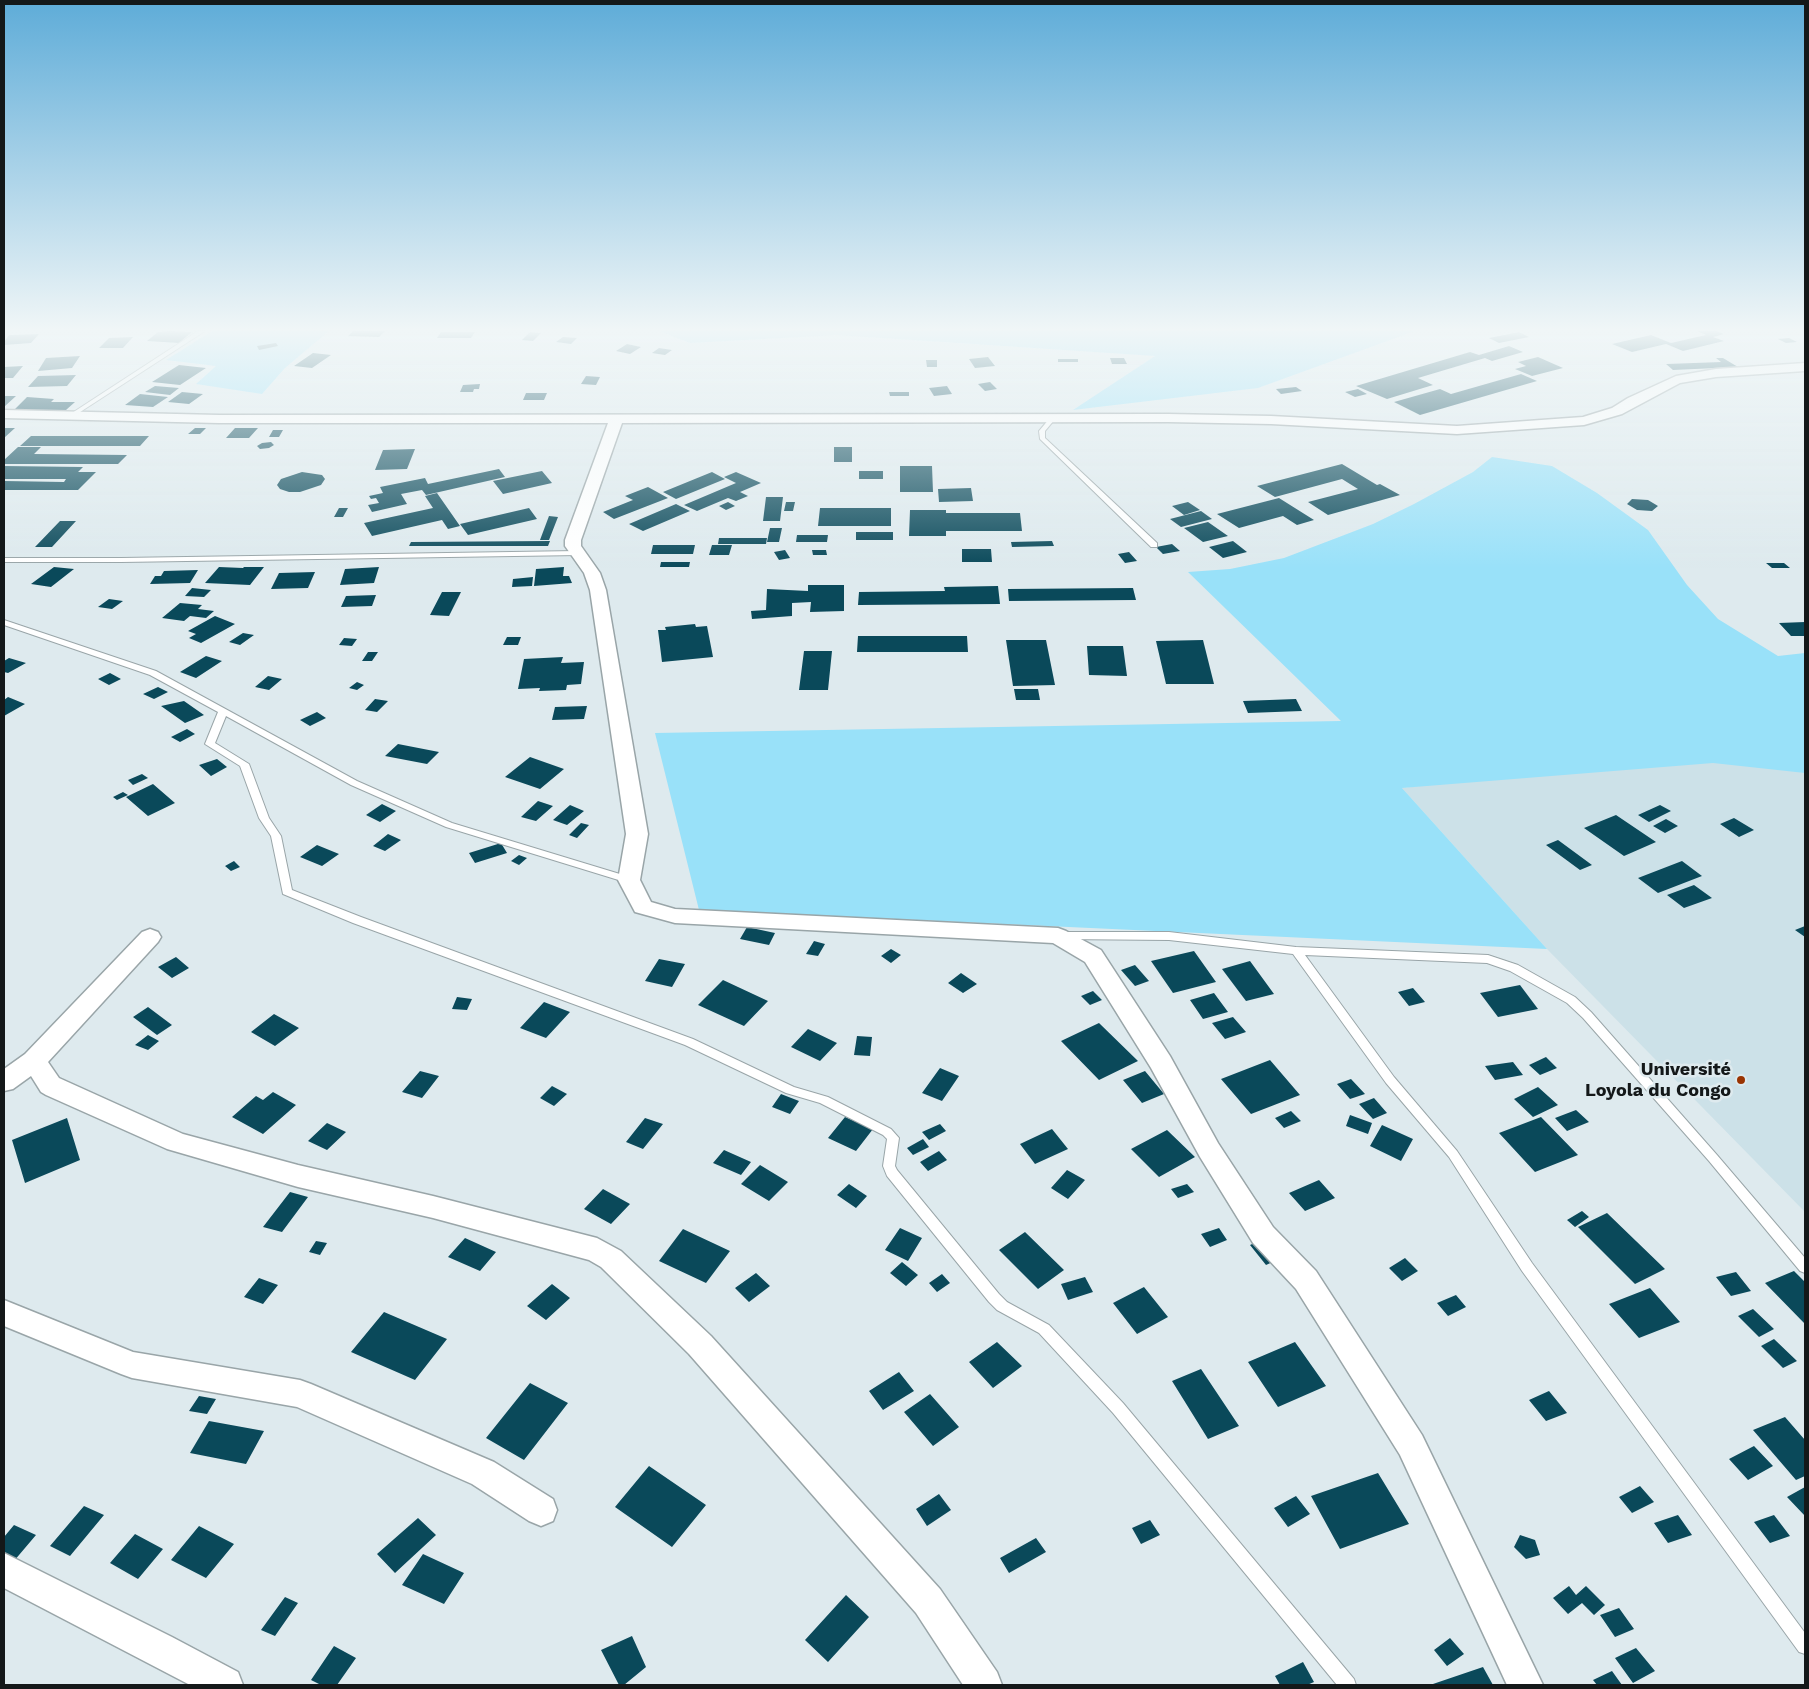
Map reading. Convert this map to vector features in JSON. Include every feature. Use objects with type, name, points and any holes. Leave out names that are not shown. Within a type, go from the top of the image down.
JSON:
[{"type":"street","points":[[4,414],[218,419],[1215,419],[1457,430],[1562,424],[1584,421],[1619,410]]},
{"type":"street","points":[[616,419],[573,540],[573,546],[576,553],[592,573],[598,590],[637,834],[629,880],[643,906],[675,916],[1058,936],[1093,956],[1161,1063],[1209,1150],[1263,1235],[1309,1285],[1411,1445],[1525,1685]]},
{"type":"street","points":[[4,1082],[34,1061],[150,937]]},
{"type":"street","points":[[34,1061],[54,1088],[176,1142],[298,1176],[433,1207],[597,1250],[611,1260],[700,1345],[928,1601],[984,1685]]},
{"type":"street","points":[[4,1313],[132,1364],[300,1394],[483,1473],[541,1510]]},
{"type":"street","points":[[4,1570],[160,1649],[225,1685]]},
{"type":"lane","points":[[72,415],[80,410]]},
{"type":"lane","points":[[1052,419],[1042,431],[1042,438],[1154,545]]},
{"type":"lane","points":[[4,560],[218,559],[576,553]]},
{"type":"lane","points":[[4,622],[153,673],[354,783],[449,825],[629,880]]},
{"type":"lane","points":[[223,712],[210,744],[244,764],[264,818],[276,836],[287,892],[357,920],[689,1042],[790,1090],[824,1100],[887,1132],[893,1138],[889,1166],[891,1172],[994,1298],[1002,1306],[1044,1329],[1111,1401],[1348,1685]]},
{"type":"lane","points":[[1058,936],[1169,936],[1296,951],[1488,959],[1514,968],[1570,1000],[1707,1151],[1805,1267]]},
{"type":"lane","points":[[1296,951],[1390,1080],[1453,1154],[1526,1267],[1805,1646]]},
{"type":"shaded area","points":[[1492,457],[1552,466],[1597,493],[1648,530],[1687,585],[1718,619],[1778,656],[1805,653],[1805,773],[1713,763],[1402,788],[1547,949],[699,910],[655,733],[1341,721],[1188,572],[1230,569],[1284,558],[1373,524],[1473,472]]},
{"type":"shaded area","name":"Université Loyola du Congo","points":[[1805,742],[1805,1212],[1547,949],[1402,788]]},
{"type":"building","points":[[14,410],[66,410],[66,410],[13,411]]},
{"type":"building","points":[[1410,410],[1438,410],[1420,415]]},
{"type":"building","points":[[4,428],[15,428],[4,438]]},
{"type":"building","points":[[195,428],[206,428],[200,434],[188,434]]},
{"type":"building","points":[[235,428],[258,428],[249,438],[226,438]]},
{"type":"building","points":[[273,430],[283,430],[279,437],[269,437]]},
{"type":"building","points":[[31,436],[149,436],[140,446],[20,446]]},
{"type":"building","points":[[271,442],[274,445],[269,448],[260,449],[257,446],[262,443]]},
{"type":"building","points":[[18,447],[41,447],[34,454],[127,455],[118,464],[4,464],[4,460]]},
{"type":"building","points":[[834,447],[852,447],[852,462],[834,462]]},
{"type":"building","points":[[415,449],[407,469],[375,470],[383,450]]},
{"type":"building","points":[[1342,464],[1377,485],[1380,484],[1400,495],[1328,515],[1308,502],[1358,489],[1342,479],[1275,497],[1257,486]]},
{"type":"building","points":[[4,466],[83,467],[78,472],[96,472],[78,490],[4,490],[4,481],[64,482],[66,479],[4,479]]},
{"type":"building","points":[[900,466],[932,466],[933,492],[900,492]]},
{"type":"building","points":[[499,469],[505,477],[426,495],[422,490],[401,494],[407,504],[372,512],[368,505],[379,503],[376,498],[371,499],[369,496],[383,493],[380,487],[425,478],[428,484]]},
{"type":"building","points":[[542,471],[552,483],[503,494],[493,481]]},
{"type":"building","points":[[859,471],[883,471],[883,479],[859,479]]},
{"type":"building","points":[[302,472],[322,475],[325,479],[321,485],[300,492],[289,492],[280,489],[277,485],[281,479]]},
{"type":"building","points":[[712,472],[725,479],[676,499],[663,492]]},
{"type":"building","points":[[736,472],[761,483],[740,492],[748,496],[736,501],[728,498],[697,511],[684,505],[736,483],[724,477]]},
{"type":"building","points":[[648,487],[668,498],[614,519],[603,512],[633,500],[625,496]]},
{"type":"building","points":[[971,488],[973,501],[939,502],[938,489]]},
{"type":"building","points":[[437,493],[460,526],[448,529],[442,520],[372,536],[364,523],[433,508],[425,496]]},
{"type":"building","points":[[766,497],[783,497],[780,521],[763,521]]},
{"type":"building","points":[[1279,498],[1314,520],[1297,525],[1283,516],[1239,528],[1217,514]]},
{"type":"building","points":[[1632,499],[1648,500],[1658,506],[1652,511],[1637,510],[1627,504]]},
{"type":"building","points":[[728,502],[735,506],[726,510],[719,506]]},
{"type":"building","points":[[786,502],[795,502],[793,511],[784,511]]},
{"type":"building","points":[[1188,502],[1200,510],[1184,515],[1172,506]]},
{"type":"building","points":[[676,504],[690,511],[643,531],[629,524]]},
{"type":"building","points":[[339,508],[348,508],[343,517],[334,517]]},
{"type":"building","points":[[529,508],[537,519],[468,535],[460,524]]},
{"type":"building","points":[[820,508],[891,508],[891,526],[818,526]]},
{"type":"building","points":[[910,510],[946,510],[946,513],[1020,513],[1022,531],[946,531],[946,536],[909,536]]},
{"type":"building","points":[[1201,511],[1212,519],[1181,527],[1170,519]]},
{"type":"building","points":[[549,516],[558,517],[549,540],[540,540]]},
{"type":"building","points":[[60,521],[76,521],[52,547],[35,547]]},
{"type":"building","points":[[1208,522],[1228,536],[1203,542],[1184,528]]},
{"type":"building","points":[[770,528],[782,528],[779,542],[767,542]]},
{"type":"building","points":[[856,532],[893,532],[893,540],[856,540]]},
{"type":"building","points":[[797,535],[828,535],[827,542],[796,542]]},
{"type":"building","points":[[719,538],[767,538],[766,544],[718,544]]},
{"type":"building","points":[[550,541],[548,546],[409,546],[411,542]]},
{"type":"building","points":[[1052,541],[1054,546],[1012,547],[1011,542]]},
{"type":"building","points":[[1233,541],[1247,552],[1223,558],[1209,547]]},
{"type":"building","points":[[1172,544],[1180,551],[1163,554],[1156,547]]},
{"type":"building","points":[[653,545],[695,545],[693,554],[651,554]]},
{"type":"building","points":[[712,545],[732,545],[729,555],[709,555]]},
{"type":"building","points":[[962,549],[991,549],[992,562],[962,562]]},
{"type":"building","points":[[785,550],[790,558],[779,560],[774,552]]},
{"type":"building","points":[[812,550],[826,550],[827,555],[813,555]]},
{"type":"building","points":[[1129,552],[1137,561],[1125,563],[1118,554]]},
{"type":"building","points":[[661,562],[690,562],[689,567],[660,567]]},
{"type":"building","points":[[1766,563],[1784,563],[1790,568],[1772,568]]},
{"type":"building","points":[[54,567],[74,569],[51,587],[31,584]]},
{"type":"building","points":[[219,567],[264,567],[250,585],[205,583]]},
{"type":"building","points":[[379,567],[374,583],[340,585],[345,569]]},
{"type":"building","points":[[564,567],[563,576],[569,576],[572,583],[534,586],[536,569]]},
{"type":"building","points":[[198,570],[190,583],[150,584],[155,576],[161,576],[164,571]]},
{"type":"building","points":[[315,572],[308,588],[271,589],[279,573]]},
{"type":"building","points":[[533,577],[532,586],[512,587],[513,579]]},
{"type":"building","points":[[808,585],[844,585],[844,611],[810,612],[811,602],[792,603],[792,616],[752,619],[751,611],[766,610],[767,589],[808,591]]},
{"type":"building","points":[[998,586],[1000,604],[858,605],[859,592],[945,591],[944,587]]},
{"type":"building","points":[[192,588],[211,590],[204,597],[185,596]]},
{"type":"building","points":[[1133,588],[1136,600],[1009,601],[1008,589]]},
{"type":"building","points":[[442,592],[461,592],[449,616],[430,615]]},
{"type":"building","points":[[376,595],[372,606],[341,607],[346,596]]},
{"type":"building","points":[[109,599],[123,601],[112,609],[98,607]]},
{"type":"building","points":[[180,603],[202,605],[198,609],[214,611],[206,618],[190,616],[184,621],[162,618]]},
{"type":"building","points":[[215,616],[235,624],[201,643],[189,638],[196,634],[188,631]]},
{"type":"building","points":[[1805,622],[1805,636],[1791,636],[1779,623]]},
{"type":"building","points":[[695,624],[696,627],[707,626],[713,657],[662,662],[658,630],[666,630],[665,627]]},
{"type":"building","points":[[243,633],[254,635],[240,645],[229,642]]},
{"type":"building","points":[[858,636],[967,636],[968,652],[857,652]]},
{"type":"building","points":[[507,637],[521,637],[518,645],[503,645]]},
{"type":"building","points":[[344,638],[357,639],[352,646],[339,645]]},
{"type":"building","points":[[1006,640],[1046,640],[1055,685],[1013,686]]},
{"type":"building","points":[[1203,640],[1214,684],[1166,684],[1156,641]]},
{"type":"building","points":[[1087,646],[1123,646],[1127,676],[1089,675]]},
{"type":"building","points":[[804,651],[832,651],[828,690],[799,690]]},
{"type":"building","points":[[368,652],[378,652],[372,661],[362,661]]},
{"type":"building","points":[[206,656],[222,661],[196,678],[180,672]]},
{"type":"building","points":[[563,657],[561,663],[584,662],[581,684],[567,685],[566,690],[539,691],[540,688],[518,689],[524,659]]},
{"type":"building","points":[[9,658],[26,663],[8,673],[4,672],[4,661]]},
{"type":"building","points":[[110,673],[121,679],[109,685],[98,679]]},
{"type":"building","points":[[268,676],[282,679],[269,690],[255,687]]},
{"type":"building","points":[[357,682],[364,685],[357,690],[349,688]]},
{"type":"building","points":[[158,687],[168,692],[154,699],[143,694]]},
{"type":"building","points":[[1014,689],[1038,689],[1040,700],[1016,700]]},
{"type":"building","points":[[8,697],[25,704],[4,716],[4,700]]},
{"type":"building","points":[[375,699],[388,701],[377,712],[365,710]]},
{"type":"building","points":[[1296,699],[1302,711],[1248,713],[1243,701]]},
{"type":"building","points":[[184,701],[204,715],[185,723],[161,706]]},
{"type":"building","points":[[587,706],[584,719],[552,720],[555,707]]},
{"type":"building","points":[[317,712],[326,718],[310,726],[300,720]]},
{"type":"building","points":[[187,729],[195,734],[180,742],[171,737]]},
{"type":"building","points":[[398,744],[439,752],[427,764],[385,756]]},
{"type":"building","points":[[530,757],[564,769],[540,789],[505,777]]},
{"type":"building","points":[[217,759],[227,767],[211,776],[199,765]]},
{"type":"building","points":[[142,774],[148,778],[133,785],[128,780]]},
{"type":"building","points":[[153,784],[175,803],[148,816],[126,797]]},
{"type":"building","points":[[123,792],[128,795],[117,800],[113,797]]},
{"type":"building","points":[[538,801],[553,806],[536,821],[521,817]]},
{"type":"building","points":[[382,804],[396,811],[380,822],[366,815]]},
{"type":"building","points":[[570,805],[584,811],[567,825],[553,820]]},
{"type":"building","points":[[1660,805],[1671,811],[1649,822],[1638,815]]},
{"type":"building","points":[[1616,815],[1656,842],[1624,856],[1584,828]]},
{"type":"building","points":[[1734,818],[1754,830],[1739,837],[1720,824]]},
{"type":"building","points":[[1666,819],[1678,826],[1665,833],[1653,826]]},
{"type":"building","points":[[581,823],[589,825],[577,838],[569,835]]},
{"type":"building","points":[[388,834],[401,840],[385,851],[373,846]]},
{"type":"building","points":[[1558,840],[1592,865],[1580,870],[1546,845]]},
{"type":"building","points":[[501,843],[507,853],[475,863],[469,853]]},
{"type":"building","points":[[317,845],[339,854],[322,866],[300,857]]},
{"type":"building","points":[[519,855],[527,858],[519,865],[511,861]]},
{"type":"building","points":[[234,861],[240,867],[231,871],[225,866]]},
{"type":"building","points":[[1682,861],[1702,876],[1658,893],[1638,878]]},
{"type":"building","points":[[1694,885],[1712,898],[1684,908],[1667,895]]},
{"type":"building","points":[[1805,926],[1805,937],[1795,930]]},
{"type":"building","points":[[747,927],[775,933],[769,945],[740,939]]},
{"type":"building","points":[[814,941],[825,944],[818,956],[806,954]]},
{"type":"building","points":[[891,949],[901,955],[891,963],[881,956]]},
{"type":"building","points":[[1194,951],[1216,982],[1173,993],[1151,961]]},
{"type":"building","points":[[176,957],[189,968],[172,978],[158,967]]},
{"type":"building","points":[[659,959],[685,964],[672,987],[645,981]]},
{"type":"building","points":[[1250,961],[1274,994],[1246,1001],[1222,969]]},
{"type":"building","points":[[1135,965],[1149,981],[1135,986],[1121,970]]},
{"type":"building","points":[[961,973],[977,984],[963,993],[948,983]]},
{"type":"building","points":[[723,980],[768,1001],[744,1026],[698,1005]]},
{"type":"building","points":[[1520,985],[1538,1009],[1498,1017],[1480,993]]},
{"type":"building","points":[[1413,988],[1425,1002],[1409,1006],[1398,992]]},
{"type":"building","points":[[1093,991],[1102,1000],[1090,1005],[1081,996]]},
{"type":"building","points":[[1214,993],[1228,1012],[1203,1019],[1190,1000]]},
{"type":"building","points":[[457,997],[472,999],[467,1010],[452,1009]]},
{"type":"building","points":[[544,1002],[570,1012],[546,1038],[520,1028]]},
{"type":"building","points":[[148,1007],[172,1025],[157,1035],[133,1017]]},
{"type":"building","points":[[274,1014],[299,1028],[275,1046],[251,1032]]},
{"type":"building","points":[[1233,1017],[1246,1032],[1225,1039],[1212,1023]]},
{"type":"building","points":[[1099,1023],[1138,1061],[1099,1080],[1061,1041]]},
{"type":"building","points":[[808,1029],[837,1043],[820,1061],[791,1047]]},
{"type":"building","points":[[148,1035],[159,1041],[148,1050],[135,1045]]},
{"type":"building","points":[[857,1036],[872,1037],[870,1056],[854,1055]]},
{"type":"building","points":[[1546,1057],[1557,1068],[1540,1075],[1529,1065]]},
{"type":"building","points":[[1270,1060],[1300,1095],[1251,1114],[1221,1079]]},
{"type":"building","points":[[1513,1062],[1523,1075],[1495,1080],[1485,1066]]},
{"type":"building","points":[[940,1068],[959,1076],[942,1101],[922,1093]]},
{"type":"building","points":[[420,1071],[439,1076],[422,1098],[402,1092]]},
{"type":"building","points":[[1145,1071],[1164,1094],[1142,1103],[1123,1080]]},
{"type":"building","points":[[1351,1079],[1365,1094],[1350,1099],[1337,1084]]},
{"type":"building","points":[[552,1086],[567,1094],[554,1106],[540,1098]]},
{"type":"building","points":[[1538,1087],[1558,1105],[1533,1117],[1514,1099]]},
{"type":"building","points":[[273,1092],[296,1105],[263,1134],[232,1117],[256,1096],[263,1100]]},
{"type":"building","points":[[781,1094],[799,1101],[790,1114],[772,1107]]},
{"type":"building","points":[[1374,1098],[1387,1113],[1373,1119],[1359,1104]]},
{"type":"building","points":[[1576,1110],[1589,1122],[1567,1131],[1555,1118]]},
{"type":"building","points":[[1291,1111],[1301,1121],[1284,1128],[1275,1118]]},
{"type":"building","points":[[1350,1115],[1372,1123],[1368,1134],[1346,1126]]},
{"type":"building","points":[[845,1117],[873,1129],[856,1151],[828,1138]]},
{"type":"building","points":[[1541,1117],[1578,1155],[1535,1172],[1499,1133]]},
{"type":"building","points":[[67,1118],[80,1160],[25,1183],[12,1140]]},
{"type":"building","points":[[645,1118],[663,1124],[643,1149],[626,1142]]},
{"type":"building","points":[[327,1123],[346,1132],[327,1150],[308,1141]]},
{"type":"building","points":[[940,1124],[946,1131],[929,1140],[922,1132]]},
{"type":"building","points":[[1382,1125],[1413,1139],[1401,1161],[1370,1146]]},
{"type":"building","points":[[1052,1129],[1068,1149],[1035,1164],[1020,1144]]},
{"type":"building","points":[[1167,1130],[1195,1157],[1159,1177],[1131,1149]]},
{"type":"building","points":[[923,1139],[929,1147],[913,1155],[907,1148]]},
{"type":"building","points":[[724,1150],[751,1162],[741,1175],[713,1163]]},
{"type":"building","points":[[939,1151],[947,1160],[928,1171],[920,1162]]},
{"type":"building","points":[[760,1165],[788,1182],[769,1201],[741,1184]]},
{"type":"building","points":[[1067,1170],[1085,1180],[1068,1199],[1051,1188]]},
{"type":"building","points":[[1319,1180],[1335,1198],[1305,1211],[1289,1193]]},
{"type":"building","points":[[849,1184],[867,1196],[856,1208],[837,1195]]},
{"type":"building","points":[[1187,1184],[1194,1192],[1178,1198],[1171,1189]]},
{"type":"building","points":[[603,1189],[630,1204],[611,1224],[584,1209]]},
{"type":"building","points":[[290,1192],[308,1197],[282,1232],[263,1227]]},
{"type":"building","points":[[1582,1211],[1589,1217],[1575,1227],[1567,1220]]},
{"type":"building","points":[[1607,1213],[1665,1269],[1635,1284],[1578,1227]]},
{"type":"building","points":[[900,1228],[922,1238],[908,1261],[885,1250]]},
{"type":"building","points":[[1219,1228],[1227,1240],[1210,1247],[1201,1234]]},
{"type":"building","points":[[683,1229],[730,1251],[706,1283],[659,1261]]},
{"type":"building","points":[[1025,1232],[1064,1270],[1038,1289],[999,1250]]},
{"type":"building","points":[[465,1238],[496,1252],[480,1271],[448,1257]]},
{"type":"building","points":[[1261,1240],[1277,1260],[1266,1265],[1250,1245]]},
{"type":"building","points":[[316,1241],[327,1243],[320,1255],[309,1252]]},
{"type":"building","points":[[1405,1258],[1418,1271],[1402,1281],[1389,1268]]},
{"type":"building","points":[[902,1262],[918,1275],[906,1286],[890,1273]]},
{"type":"building","points":[[1794,1271],[1805,1282],[1805,1324],[1765,1283]]},
{"type":"building","points":[[1736,1272],[1751,1291],[1731,1296],[1716,1277]]},
{"type":"building","points":[[756,1273],[770,1286],[749,1302],[735,1288]]},
{"type":"building","points":[[942,1274],[950,1283],[937,1292],[929,1283]]},
{"type":"building","points":[[1085,1277],[1093,1292],[1068,1300],[1061,1284]]},
{"type":"building","points":[[259,1278],[278,1285],[263,1304],[244,1297]]},
{"type":"building","points":[[552,1284],[570,1298],[546,1320],[527,1306]]},
{"type":"building","points":[[1144,1287],[1168,1317],[1137,1334],[1113,1303]]},
{"type":"building","points":[[1650,1288],[1680,1322],[1639,1338],[1609,1304]]},
{"type":"building","points":[[1456,1295],[1466,1307],[1448,1316],[1437,1303]]},
{"type":"building","points":[[1753,1309],[1774,1329],[1759,1337],[1738,1316]]},
{"type":"building","points":[[384,1312],[447,1339],[415,1380],[351,1352]]},
{"type":"building","points":[[1774,1339],[1797,1361],[1783,1368],[1761,1346]]},
{"type":"building","points":[[997,1342],[1022,1366],[993,1388],[969,1362]]},
{"type":"building","points":[[1295,1342],[1326,1386],[1278,1407],[1248,1362]]},
{"type":"building","points":[[1201,1369],[1239,1426],[1208,1439],[1172,1381]]},
{"type":"building","points":[[899,1372],[914,1391],[883,1410],[869,1391]]},
{"type":"building","points":[[530,1383],[568,1403],[524,1460],[486,1438]]},
{"type":"building","points":[[1549,1391],[1567,1413],[1546,1421],[1529,1400]]},
{"type":"building","points":[[930,1394],[959,1427],[933,1446],[904,1412]]},
{"type":"building","points":[[199,1396],[216,1399],[207,1414],[189,1411]]},
{"type":"building","points":[[1785,1417],[1805,1440],[1805,1476],[1796,1480],[1753,1430]]},
{"type":"building","points":[[209,1421],[264,1431],[246,1464],[190,1453]]},
{"type":"building","points":[[1754,1446],[1773,1466],[1748,1480],[1729,1459]]},
{"type":"building","points":[[649,1466],[706,1505],[672,1547],[615,1507]]},
{"type":"building","points":[[1378,1473],[1409,1524],[1340,1549],[1311,1496]]},
{"type":"building","points":[[1640,1486],[1654,1502],[1632,1513],[1619,1497]]},
{"type":"building","points":[[1805,1487],[1805,1516],[1787,1497]]},
{"type":"building","points":[[939,1494],[951,1510],[927,1526],[916,1509]]},
{"type":"building","points":[[1296,1496],[1310,1514],[1288,1527],[1274,1508]]},
{"type":"building","points":[[84,1506],[104,1515],[70,1556],[50,1546]]},
{"type":"building","points":[[1678,1515],[1692,1535],[1668,1543],[1654,1523]]},
{"type":"building","points":[[1774,1515],[1790,1536],[1770,1543],[1754,1522]]},
{"type":"building","points":[[418,1518],[436,1535],[395,1573],[377,1554]]},
{"type":"building","points":[[1150,1520],[1160,1535],[1141,1544],[1132,1528]]},
{"type":"building","points":[[14,1525],[36,1535],[8,1568],[4,1566],[4,1537]]},
{"type":"building","points":[[199,1526],[234,1544],[206,1578],[171,1560]]},
{"type":"building","points":[[135,1534],[163,1549],[138,1579],[110,1563]]},
{"type":"building","points":[[1520,1535],[1535,1540],[1540,1555],[1526,1559],[1514,1547]]},
{"type":"building","points":[[1036,1538],[1046,1552],[1009,1573],[1000,1558]]},
{"type":"building","points":[[423,1554],[464,1573],[444,1604],[402,1585]]},
{"type":"building","points":[[1569,1586],[1576,1595],[1586,1586],[1605,1605],[1594,1615],[1582,1603],[1568,1614],[1553,1598]]},
{"type":"building","points":[[846,1595],[869,1617],[828,1662],[805,1640]]},
{"type":"building","points":[[285,1597],[298,1603],[275,1636],[261,1630]]},
{"type":"building","points":[[1619,1608],[1634,1629],[1615,1637],[1600,1615]]},
{"type":"building","points":[[632,1636],[646,1667],[624,1685],[619,1685],[601,1650]]},
{"type":"building","points":[[1450,1638],[1464,1654],[1447,1666],[1434,1650]]},
{"type":"building","points":[[334,1646],[356,1658],[337,1685],[321,1685],[311,1680]]},
{"type":"building","points":[[1636,1648],[1655,1671],[1633,1683],[1615,1658]]},
{"type":"building","points":[[1303,1662],[1314,1682],[1307,1685],[1280,1685],[1275,1676]]},
{"type":"building","points":[[1483,1667],[1493,1685],[1430,1685]]},
{"type":"building","points":[[1612,1671],[1622,1685],[1597,1685],[1593,1680]]},
{"type":"place","name":"Université Loyola du Congo","points":[[1741,1080]]}]
